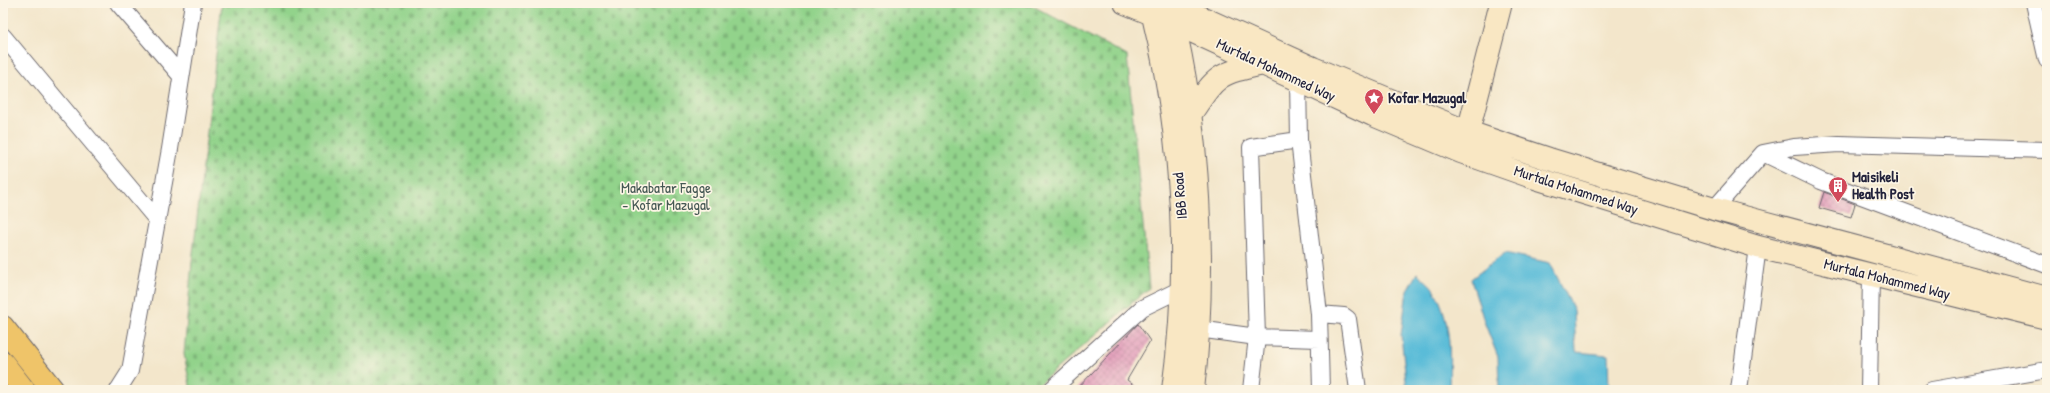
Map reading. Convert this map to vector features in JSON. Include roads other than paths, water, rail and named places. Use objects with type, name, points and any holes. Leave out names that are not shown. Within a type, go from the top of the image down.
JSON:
[{"type":"highway","points":[[3,327],[53,390]]},
{"type":"highway","points":[[3,363],[24,390]]},
{"type":"main road","name":"Murtala Mohammed Way","points":[[1126,3],[1163,9],[1313,68],[1468,132],[1549,159],[1714,209],[2047,298]]},
{"type":"main road","points":[[1461,152],[1468,132],[1501,3]]},
{"type":"main road","name":"Murtala Mohammed Way","points":[[1163,9],[1264,64],[1373,115],[1461,152],[1532,177],[1758,247],[2047,318]]},
{"type":"main road","name":"IBB Road","points":[[1163,9],[1190,115],[1199,227],[1198,329],[1193,390]]},
{"type":"main road","name":"IBB Road","points":[[1163,9],[1164,67],[1179,182],[1182,223],[1183,288],[1173,390]]},
{"type":"main road","points":[[1190,115],[1212,82],[1222,74],[1264,64]]},
{"type":"street","points":[[118,3],[181,76]]},
{"type":"street","points":[[118,390],[130,371],[170,149],[193,3]]},
{"type":"street","points":[[2034,3],[2047,60]]},
{"type":"street","points":[[3,36],[157,220]]},
{"type":"street","points":[[1298,80],[1300,140],[1319,314],[1321,390]]},
{"type":"street","points":[[1251,390],[1257,337],[1251,147],[1300,140]]},
{"type":"street","points":[[1714,209],[1763,154],[1794,147],[1839,144],[2047,150]]},
{"type":"street","points":[[1763,154],[1821,181],[2047,265]]},
{"type":"street","points":[[1739,390],[1758,247]]},
{"type":"street","points":[[1869,390],[1872,274]]},
{"type":"street","points":[[1051,390],[1142,308],[1183,288]]},
{"type":"street","points":[[1319,314],[1344,316],[1348,319],[1358,390]]},
{"type":"street","points":[[1198,329],[1257,337],[1319,339]]},
{"type":"street","points":[[1932,390],[2047,370]]},
{"type":"water","points":[[1505,253],[1550,263],[1574,310],[1576,352],[1608,355],[1609,390],[1499,390],[1498,357],[1485,324],[1471,279]]},
{"type":"water","points":[[1417,273],[1433,288],[1444,314],[1449,338],[1449,390],[1407,390],[1401,335],[1407,291]]},
{"type":"place","name":"Kofar Mazugal","points":[[1374,115]]},
{"type":"place","name":"Maisikeli Health Post","points":[[1838,203]]},
{"type":"park label","name":"Makabatar Fagge - Kofar Mazugal","points":[[666,196]]}]
